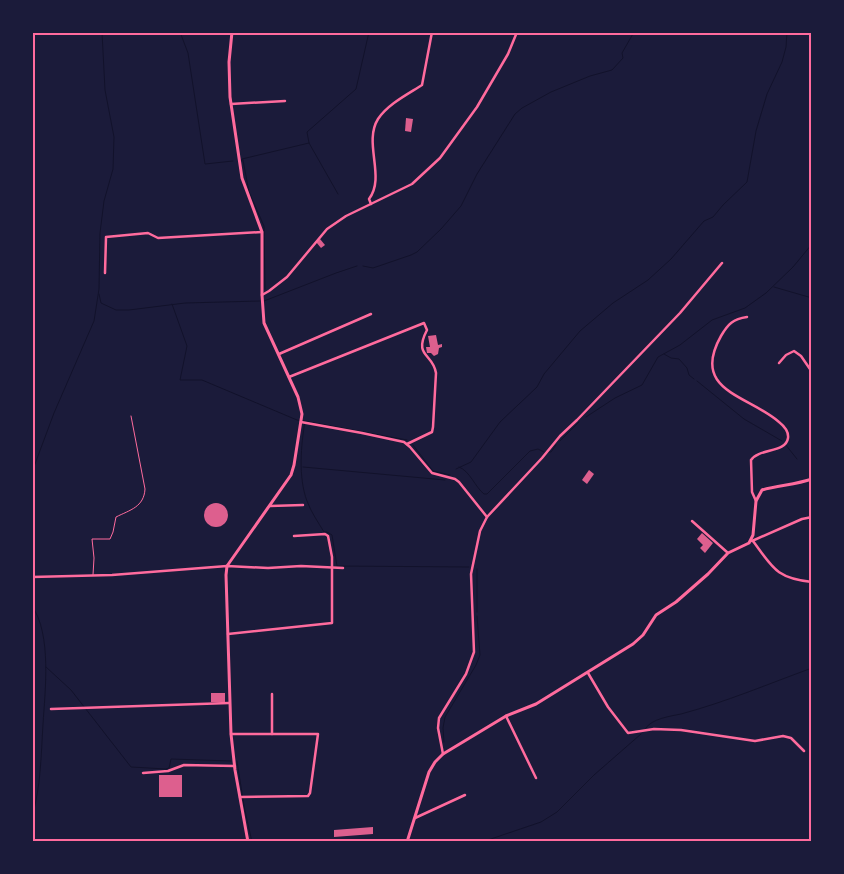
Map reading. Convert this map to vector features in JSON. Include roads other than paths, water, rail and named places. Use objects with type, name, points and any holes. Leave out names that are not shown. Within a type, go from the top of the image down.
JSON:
[{"type":"street","points":[[232,32],[229,62],[231,104],[242,178],[262,232],[264,323],[298,398],[303,422],[292,471],[270,506],[227,566],[231,734],[248,842]]},
{"type":"street","points":[[371,204],[369,199],[375,188],[373,146],[377,121],[394,104],[422,85],[432,32]]},
{"type":"street","points":[[262,295],[287,276],[326,229],[346,216],[412,184],[440,158],[477,107],[508,54],[517,32]]},
{"type":"street","points":[[231,104],[285,101]]},
{"type":"street","points":[[106,273],[106,236],[148,233],[158,238],[262,232]]},
{"type":"street","points":[[443,754],[438,728],[440,718],[466,674],[474,652],[471,574],[480,532],[486,517],[542,458],[560,436],[680,313],[722,263]]},
{"type":"street","points":[[278,355],[371,314]]},
{"type":"street","points":[[747,317],[732,321],[728,326],[718,342],[713,364],[714,376],[721,386],[775,418],[787,430],[788,437],[786,443],[780,448],[754,456],[751,460],[752,492],[756,501]]},
{"type":"street","points":[[289,377],[424,323],[427,330],[422,345],[423,352],[434,365],[436,373],[433,427],[432,432],[428,435],[407,444]]},
{"type":"street","points":[[779,363],[786,355],[794,351],[801,356],[812,372]]},
{"type":"street","points":[[303,422],[407,444],[436,476],[456,479],[486,517]]},
{"type":"street","points":[[748,543],[753,535],[756,501],[762,490],[774,486],[799,484],[812,479]]},
{"type":"street","points":[[270,506],[303,505]]},
{"type":"street","points":[[407,842],[429,772],[443,754],[506,716],[536,704],[633,644],[643,635],[656,615],[676,602],[708,574],[728,552],[802,519],[812,517]]},
{"type":"street","points":[[692,521],[728,552]]},
{"type":"street","points":[[228,634],[332,623],[330,542],[324,534],[294,536]]},
{"type":"street","points":[[753,541],[772,567],[781,575],[790,579],[812,582]]},
{"type":"street","points":[[32,577],[112,575],[227,566],[344,568]]},
{"type":"street","points":[[588,672],[608,707],[628,733],[654,729],[681,730],[755,741],[783,736],[791,738],[804,751]]},
{"type":"street","points":[[272,694],[272,734]]},
{"type":"street","points":[[51,709],[229,703]]},
{"type":"street","points":[[506,716],[536,778]]},
{"type":"street","points":[[231,734],[318,734],[310,794],[308,796],[240,797]]},
{"type":"street","points":[[143,773],[168,771],[184,765],[235,766]]},
{"type":"street","points":[[414,819],[465,795]]},
{"type":"lane","points":[[93,575],[92,539],[110,539],[116,517],[138,506],[144,495],[145,489],[131,416]]},
{"type":"waterway","points":[[32,472],[54,413],[94,321],[99,289],[100,233],[104,201],[113,169],[114,137],[105,90],[102,32]]},
{"type":"waterway","points":[[180,32],[188,53],[205,164],[233,161]]},
{"type":"waterway","points":[[338,194],[309,143],[307,132],[356,89],[369,32]]},
{"type":"waterway","points":[[363,266],[373,268],[417,252],[461,206],[477,174],[515,114],[551,92],[590,76],[612,70],[623,58],[622,53],[634,32]]},
{"type":"waterway","points":[[456,469],[471,462],[500,422],[537,387],[544,374],[580,331],[613,303],[648,280],[671,259],[704,221],[713,217],[747,182],[756,131],[767,94],[782,62],[787,32]]},
{"type":"waterway","points":[[241,161],[242,159],[309,143]]},
{"type":"waterway","points":[[243,160],[249,192],[264,226],[265,289]]},
{"type":"waterway","points":[[586,417],[615,398],[642,385],[658,357],[680,345],[712,320],[745,308],[766,293],[793,267],[812,244]]},
{"type":"waterway","points":[[264,301],[357,266]]},
{"type":"waterway","points":[[774,287],[812,298]]},
{"type":"waterway","points":[[99,294],[101,303],[116,310],[185,303],[260,301]]},
{"type":"waterway","points":[[172,304],[187,346],[180,380],[202,380],[297,420],[305,421],[301,461],[304,492],[310,509],[324,532],[332,535],[337,566],[469,567]]},
{"type":"waterway","points":[[664,354],[671,358],[679,359],[687,368],[689,375],[694,379]]},
{"type":"waterway","points":[[697,381],[744,419],[782,441]]},
{"type":"waterway","points":[[305,421],[407,440]]},
{"type":"waterway","points":[[560,441],[579,422]]},
{"type":"waterway","points":[[785,444],[797,459]]},
{"type":"waterway","points":[[413,445],[433,471],[450,475]]},
{"type":"waterway","points":[[548,452],[551,452],[556,445]]},
{"type":"waterway","points":[[459,467],[466,472],[484,494],[487,494],[530,451],[538,449],[544,452]]},
{"type":"waterway","points":[[303,467],[445,480]]},
{"type":"waterway","points":[[477,569],[477,612]]},
{"type":"waterway","points":[[32,606],[42,632],[46,664],[40,771],[32,817]]},
{"type":"waterway","points":[[444,742],[443,728],[445,717],[480,655],[477,616]]},
{"type":"waterway","points":[[46,667],[71,690],[131,767],[166,769],[169,768],[171,759],[231,761]]},
{"type":"waterway","points":[[646,728],[657,720],[714,704],[812,668]]},
{"type":"waterway","points":[[482,842],[541,822],[557,812],[594,775],[641,734]]},
{"type":"waterway","points":[[237,761],[252,842]]}]
